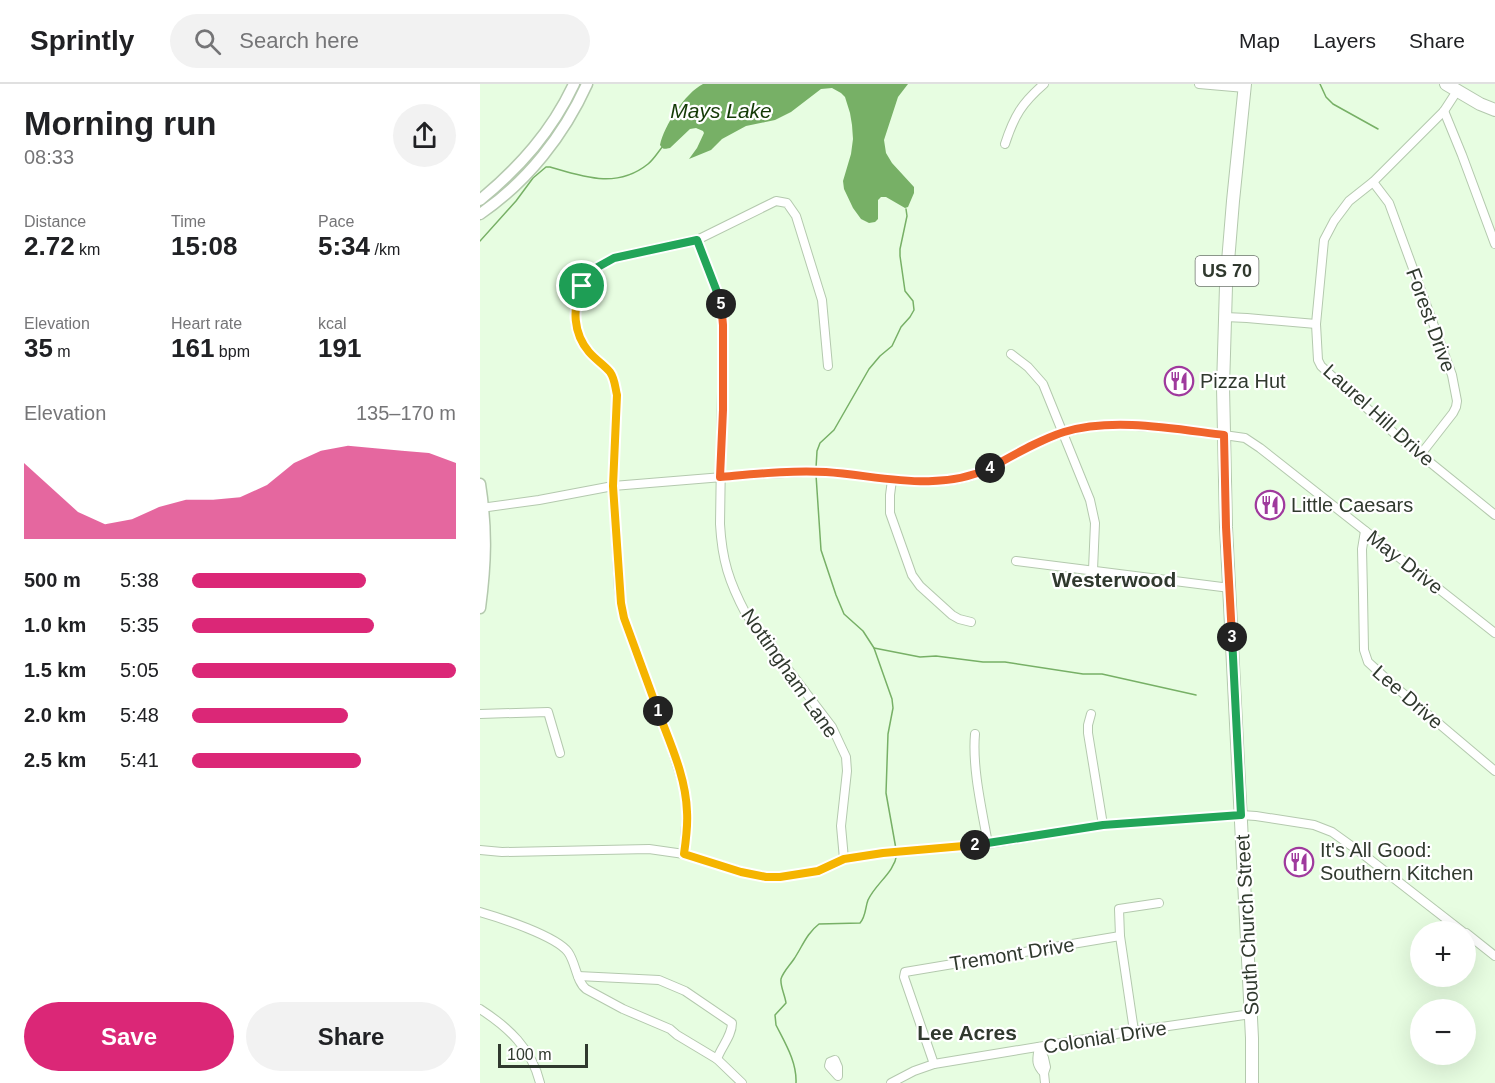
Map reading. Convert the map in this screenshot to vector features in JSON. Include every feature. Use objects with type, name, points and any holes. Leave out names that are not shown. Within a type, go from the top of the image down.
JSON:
[{"type":"main road","points":[[1446,84],[1495,110]]},
{"type":"main road","name":"South Church Street","points":[[1245,86],[1226,286],[1224,435],[1226,527],[1253,1047],[1252,1083]]},
{"type":"street","points":[[480,200],[519,165],[535,146],[551,125],[574,84]]},
{"type":"street","points":[[480,214],[502,197],[536,163],[563,128],[586,84]]},
{"type":"street","points":[[1005,144],[1014,119],[1027,100],[1044,84]]},
{"type":"street","points":[[1199,84],[1245,86]]},
{"type":"street","name":"Laurel Hill Drive","points":[[1457,91],[1444,111],[1373,182],[1349,201],[1334,221],[1324,240],[1316,324],[1318,360],[1321,366],[1395,434],[1495,515]]},
{"type":"street","points":[[1444,111],[1495,244]]},
{"type":"street","name":"Forest Drive","points":[[1373,182],[1389,202],[1457,394],[1453,413],[1421,454]]},
{"type":"street","points":[[684,854],[687,811],[685,790],[624,618],[621,603],[613,486],[617,395],[610,372],[590,352],[576,327],[574,315],[578,295],[596,268],[614,258],[697,240],[776,201],[788,203],[796,216],[822,300],[828,366]]},
{"type":"street","name":"Nottingham Lane","points":[[697,240],[719,297],[722,311],[723,410],[720,477],[722,551],[735,594],[746,614],[832,727],[846,757],[847,771],[841,826],[844,859]]},
{"type":"street","points":[[1225,317],[1316,324]]},
{"type":"street","points":[[1011,354],[1028,367],[1043,384],[1090,500],[1095,523],[1093,570]]},
{"type":"street","name":"May Drive","points":[[482,508],[613,486],[803,472],[826,472],[892,480],[933,482],[952,480],[970,476],[1064,432],[1088,427],[1118,425],[1171,428],[1245,438],[1495,633]]},
{"type":"street","points":[[892,480],[890,513],[912,575],[952,615],[971,622]]},
{"type":"street","points":[[480,484],[486,544],[480,608]]},
{"type":"street","name":"Lee Drive","points":[[1365,531],[1362,549],[1364,650],[1368,662],[1495,771]]},
{"type":"street","points":[[1016,561],[1230,588]]},
{"type":"street","points":[[480,714],[548,712],[560,753]]},
{"type":"street","points":[[1091,714],[1088,733],[1103,825]]},
{"type":"street","points":[[975,734],[974,749],[988,844]]},
{"type":"street","points":[[480,850],[502,852],[649,849],[684,854],[741,872],[780,877],[818,871],[844,859],[883,853],[988,844],[1103,825],[1241,815],[1256,816],[1314,825],[1332,832],[1450,921]]},
{"type":"street","points":[[1134,1031],[1120,936],[1119,909],[1159,903]]},
{"type":"street","points":[[480,912],[551,938],[564,947],[570,955],[581,985],[623,1009],[669,1029],[717,1059],[742,1083]]},
{"type":"street","name":"Tremont Drive","points":[[934,1064],[904,977],[905,972],[1120,936]]},
{"type":"street","points":[[1476,941],[1495,956]]},
{"type":"street","points":[[578,976],[659,980],[685,991],[732,1023],[731,1032],[717,1059]]},
{"type":"street","points":[[480,1009],[506,1027],[524,1048],[537,1072],[540,1083]]},
{"type":"street","name":"Colonial Drive","points":[[891,1083],[934,1064],[1251,1014]]},
{"type":"street","points":[[1039,1047],[1046,1067],[1044,1073],[1046,1083]]},
{"type":"street","points":[[838,1076],[843,1083]]},
{"type":"water","name":"Mays Lake","points":[[703,84],[908,84],[898,97],[884,140],[886,153],[892,163],[914,187],[908,207],[905,208],[886,197],[881,197],[878,200],[878,219],[869,223],[861,219],[853,208],[844,189],[843,181],[853,139],[850,113],[845,97],[832,88],[821,89],[791,112],[775,120],[746,126],[722,139],[711,150],[689,159],[697,148],[703,131],[696,128],[690,129],[670,148],[663,148],[660,145],[662,137],[671,120],[689,95]]},
{"type":"waterway","points":[[1320,84],[1326,97],[1333,104],[1378,129]]},
{"type":"waterway","points":[[480,241],[533,178],[546,167],[588,177],[612,179],[636,172],[648,164],[663,146]]},
{"type":"waterway","points":[[816,468],[820,443],[834,430],[869,369],[892,346],[901,327],[914,310],[913,301],[905,291],[900,256],[907,216],[906,209]]},
{"type":"waterway","points":[[816,475],[821,550],[836,595],[844,614],[863,631],[874,648],[892,699],[886,793],[896,849]]},
{"type":"waterway","points":[[874,648],[920,657],[936,656],[983,662],[1005,662],[1083,674],[1102,674],[1196,695]]},
{"type":"waterway","points":[[796,1083],[792,1060],[776,1025],[775,1015],[786,1003],[781,985],[782,976],[808,936],[819,924],[860,923],[868,900],[889,872],[897,854]]},
{"type":"place","name":"Pizza Hut","points":[[1179,381]]},
{"type":"place","name":"Little Caesars","points":[[1270,505]]},
{"type":"place","name":"It's All Good: Southern Kitchen","points":[[1299,862]]},
{"type":"district","name":"Westerwood","points":[[1114,580]]},
{"type":"district","name":"Lee Acres","points":[[967,1033]]},
{"type":"route","points":[[697,240],[719,297],[722,311],[723,410],[720,477],[826,472],[892,480],[933,482],[970,476],[1064,432],[1088,427],[1118,425],[1171,428],[1224,435],[1226,527],[1241,815],[1103,825],[988,844],[883,853],[844,859],[818,871],[780,877],[753,875],[684,854],[687,811],[685,790],[624,618],[621,603],[613,486],[617,395],[610,372],[583,344],[576,327],[574,315],[582,286],[596,268],[614,258],[697,240]]}]
